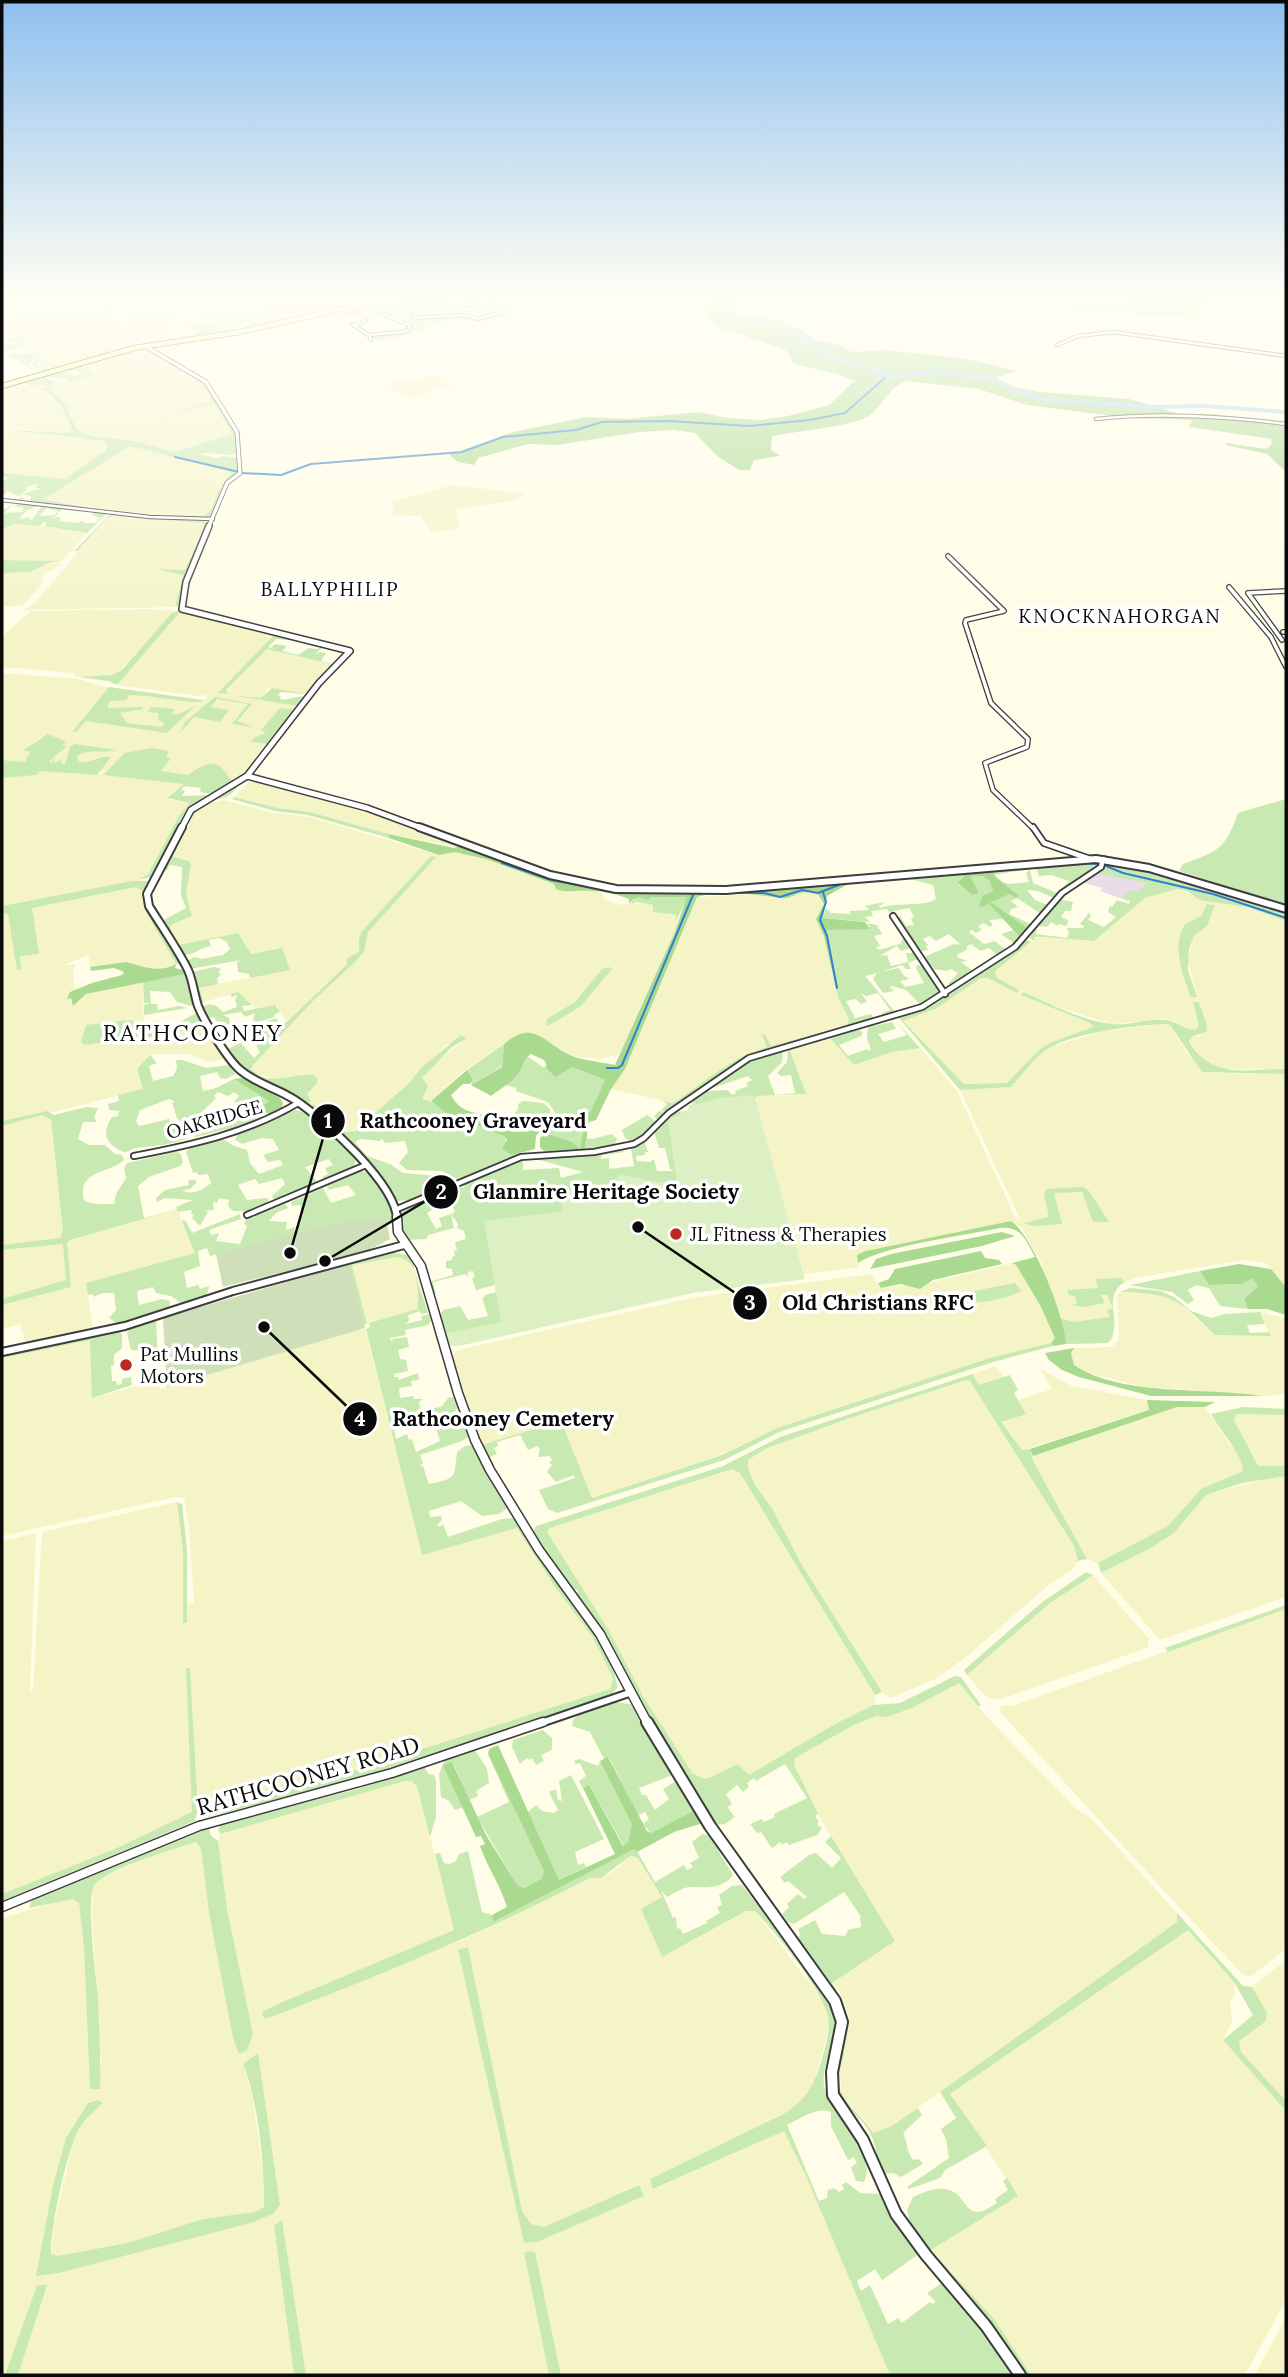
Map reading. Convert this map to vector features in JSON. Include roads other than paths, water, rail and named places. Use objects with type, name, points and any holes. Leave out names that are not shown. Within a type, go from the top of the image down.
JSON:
[{"type":"street","points":[[220,406],[237,432],[241,470],[225,486],[186,582],[182,609],[350,651],[319,683],[247,776],[191,810],[153,879],[148,900],[189,972],[199,1009],[232,1060],[248,1077],[284,1093],[344,1140],[366,1165],[397,1209],[398,1233],[421,1266],[458,1393],[478,1445],[539,1550],[600,1634],[629,1693],[710,1826],[838,2007],[842,2022],[832,2072],[833,2095],[863,2140],[896,2214],[986,2326],[1020,2375]]},
{"type":"street","points":[[1096,419],[1125,415],[1207,415],[1286,424]]},
{"type":"street","points":[[2,499],[150,517],[213,519]]},
{"type":"street","points":[[948,556],[1004,611],[965,622],[991,703],[1028,739],[1027,747],[985,763],[993,790],[1030,823],[1044,843],[1090,859]]},
{"type":"street","points":[[1229,587],[1271,637],[1286,667]]},
{"type":"street","points":[[1282,640],[1248,593],[1286,591]]},
{"type":"street","points":[[247,776],[379,812],[550,875],[616,889],[734,890],[1103,859],[1169,874],[1286,910]]},
{"type":"street","points":[[397,1209],[521,1157],[594,1152],[634,1144],[669,1114],[749,1058],[922,1007],[1020,943],[1062,893],[1101,867],[1103,859]]},
{"type":"street","points":[[893,916],[945,994]]},
{"type":"street","name":"OAKRIDGE","points":[[134,1156],[248,1128],[278,1116],[298,1103]]},
{"type":"street","points":[[247,1215],[366,1165]]},
{"type":"street","points":[[2,1352],[117,1328],[233,1291],[404,1245]]},
{"type":"street","name":"RATHCOONEY ROAD","points":[[2,1907],[203,1825],[392,1773],[629,1693]]},
{"type":"waterway","points":[[242,473],[281,475],[311,464],[462,452],[503,437],[576,430],[602,422],[669,421],[749,426],[810,420],[845,413],[853,406]]},
{"type":"waterway","points":[[1135,406],[1205,406],[1286,412]]},
{"type":"waterway","points":[[175,457],[239,472]]},
{"type":"waterway","points":[[502,863],[551,880],[622,893],[764,893],[780,897],[802,890],[818,893],[844,883]]},
{"type":"waterway","points":[[1081,863],[1098,864]]},
{"type":"waterway","points":[[1038,867],[1058,865]]},
{"type":"waterway","points":[[1106,866],[1123,873],[1213,894],[1286,918]]},
{"type":"waterway","points":[[823,892],[826,902],[820,920],[827,936],[837,988]]},
{"type":"waterway","points":[[607,1068],[618,1068],[622,1065],[693,895]]},
{"type":"place","name":"Old Christians RFC","points":[[638,1227]]},
{"type":"place","name":"JL Fitness & Therapies","points":[[676,1234]]},
{"type":"place","name":"Rathcooney Graveyard","points":[[290,1253]]},
{"type":"place","name":"Glanmire Heritage Society","points":[[325,1261]]},
{"type":"place","name":"Rathcooney Cemetery","points":[[264,1327]]},
{"type":"place","name":"Pat Mullins Motors","points":[[126,1365]]},
{"type":"district","name":"BALLYPHILIP","points":[[330,589]]},
{"type":"district","name":"KNOCKNAHORGAN","points":[[1120,616]]},
{"type":"district","name":"RATHCOONEY","points":[[193,1033]]}]
